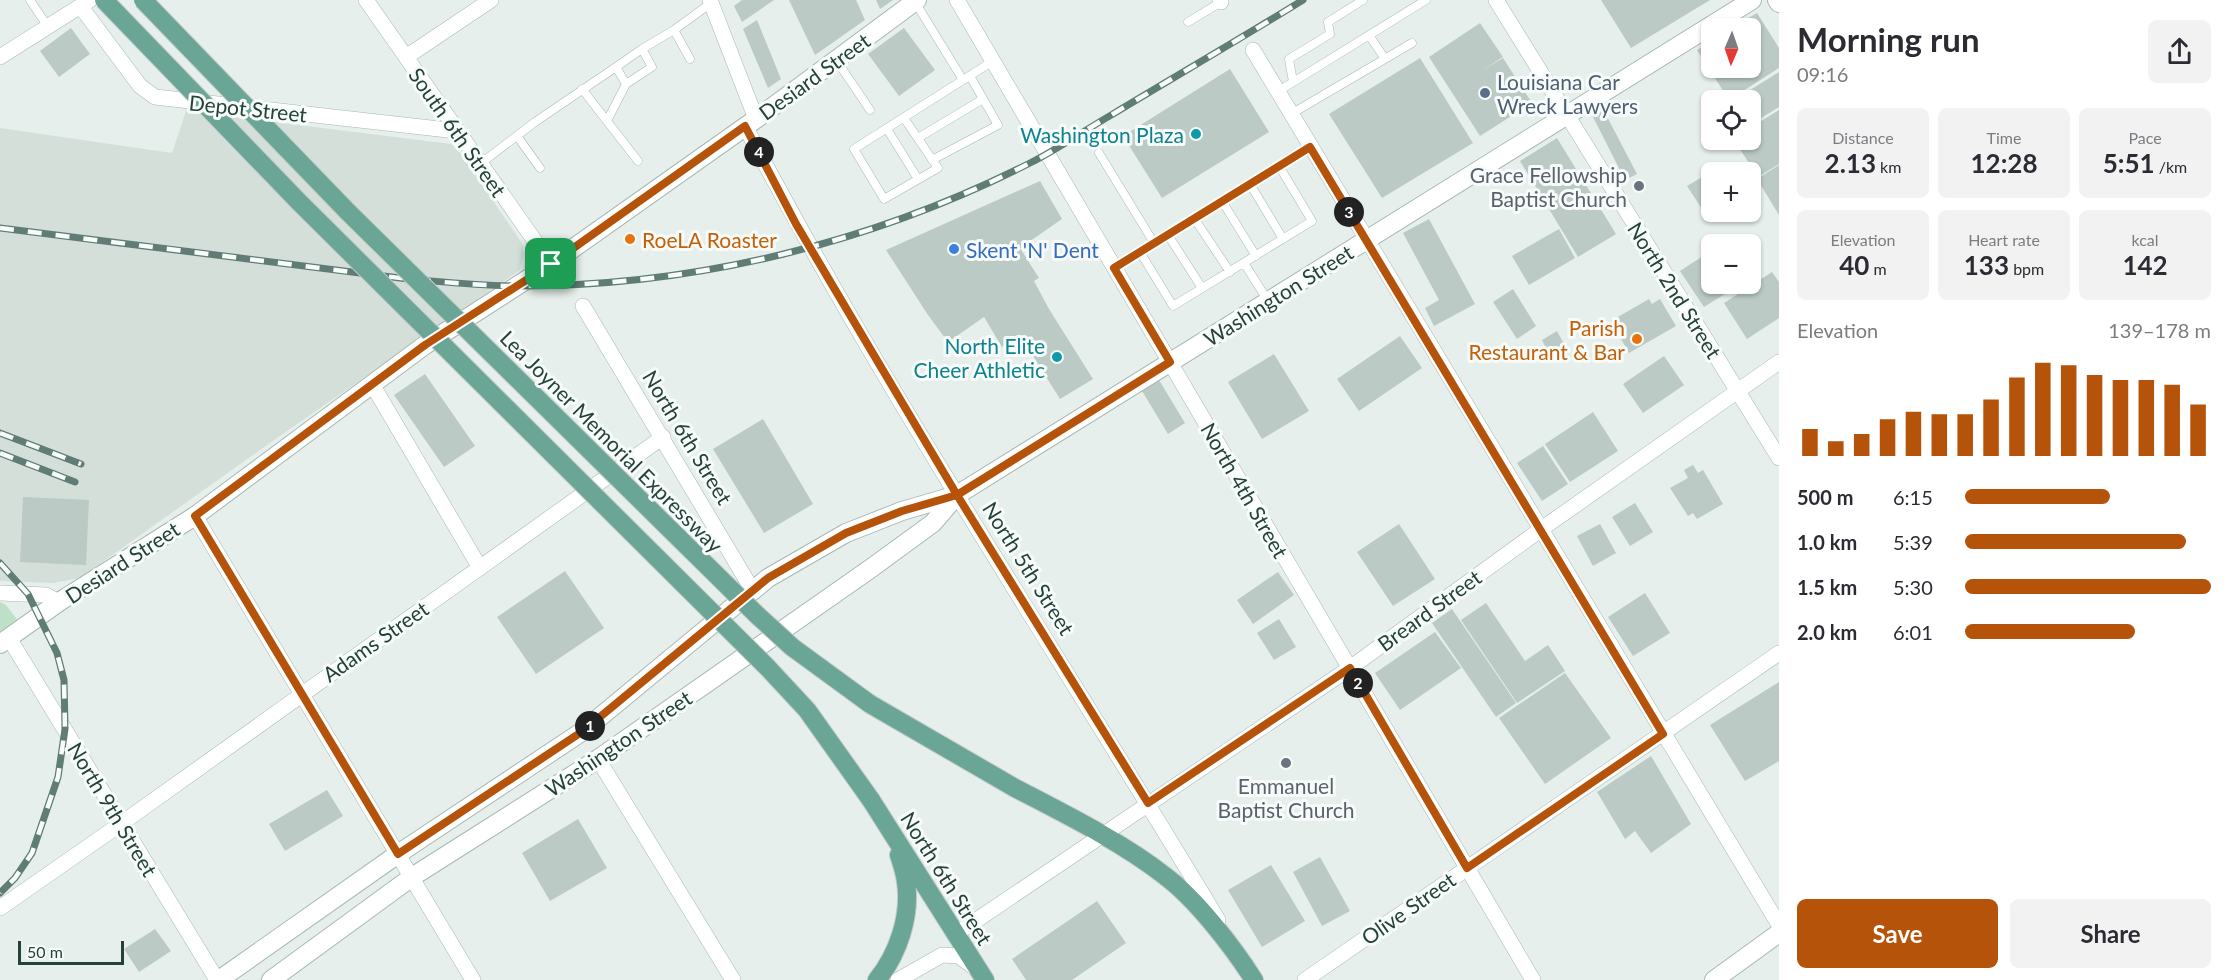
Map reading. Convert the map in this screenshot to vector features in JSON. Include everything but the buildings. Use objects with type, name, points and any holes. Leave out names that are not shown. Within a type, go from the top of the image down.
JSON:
[{"type":"main road","name":"North 6th Street","points":[[104,0],[299,202],[768,668],[807,710],[871,800],[982,976]]},
{"type":"main road","name":"Lea Joyner Memorial Expressway","points":[[143,0],[348,212],[792,647],[870,704],[1014,788]]},
{"type":"main road","name":"North 5th Street","points":[[1014,788],[1101,836],[1165,876],[1189,898],[1250,973]]},
{"type":"main road","points":[[877,980],[898,946],[906,911],[906,882],[895,838]]},
{"type":"street","name":"South 6th Street","points":[[366,0],[551,264]]},
{"type":"street","points":[[406,57],[491,0]]},
{"type":"street","name":"North 4th Street","points":[[957,0],[1533,980]]},
{"type":"street","name":"North 2nd Street","points":[[1496,0],[1779,458]]},
{"type":"street","name":"Washington Street","points":[[218,980],[398,854],[583,731],[768,578],[846,533],[902,511],[957,495],[1752,0]]},
{"type":"street","name":"Desiard Street","points":[[4,641],[59,602],[195,516],[425,345],[551,264],[750,123],[916,1]]},
{"type":"street","name":"North 5th Street","points":[[711,2],[750,123],[796,224],[957,495],[1148,803],[1250,973]]},
{"type":"street","points":[[0,57],[86,3]]},
{"type":"street","name":"Depot Street","points":[[86,3],[140,86],[155,97],[458,132]]},
{"type":"street","points":[[1253,50],[1779,925]]},
{"type":"street","name":"North 6th Street","points":[[583,306],[753,591]]},
{"type":"street","name":"Breard Street","points":[[956,934],[1350,668],[1540,530],[1779,362]]},
{"type":"street","points":[[372,384],[480,568]]},
{"type":"street","name":"Adams Street","points":[[0,908],[663,437]]},
{"type":"street","name":"Washington Street","points":[[272,980],[412,877],[598,759],[933,523],[957,495]]},
{"type":"street","points":[[195,516],[473,980]]},
{"type":"street","points":[[0,593],[46,595],[59,602]]},
{"type":"street","name":"North 9th Street","points":[[4,641],[122,823],[218,980]]},
{"type":"street","name":"Olive Street","points":[[1305,980],[1779,653]]},
{"type":"street","points":[[598,759],[733,980]]},
{"type":"street","points":[[1714,980],[1779,933]]},
{"type":"street","points":[[898,980],[942,955],[959,956],[982,976]]},
{"type":"lane","points":[[30,0],[48,27]]},
{"type":"lane","points":[[1293,82],[1289,59],[1330,34],[1328,22],[1363,0]]},
{"type":"lane","points":[[1277,92],[1426,0]]},
{"type":"lane","points":[[916,1],[966,78],[983,99],[998,125],[932,160]]},
{"type":"lane","points":[[1188,22],[1220,1]]},
{"type":"lane","points":[[480,164],[582,89],[674,30],[711,2]]},
{"type":"lane","points":[[674,30],[690,59]]},
{"type":"lane","points":[[1369,35],[1385,58]]},
{"type":"lane","points":[[1291,114],[1412,43]]},
{"type":"lane","points":[[607,121],[626,84],[652,67],[642,49]]},
{"type":"lane","points":[[837,59],[870,110]]},
{"type":"lane","points":[[904,118],[938,168],[884,199],[854,149],[993,61]]},
{"type":"lane","points":[[616,67],[626,84]]},
{"type":"lane","points":[[582,89],[638,161]]},
{"type":"lane","points":[[918,138],[983,99]]},
{"type":"lane","points":[[887,129],[918,179]]},
{"type":"lane","points":[[517,136],[540,168]]},
{"type":"lane","points":[[1114,268],[1310,147]]},
{"type":"lane","points":[[1099,153],[1154,243]]},
{"type":"lane","points":[[1140,252],[1173,306],[1230,272],[1312,221],[1279,166]]},
{"type":"lane","points":[[1250,184],[1283,239]]},
{"type":"lane","points":[[1222,201],[1256,255]]},
{"type":"lane","points":[[1194,218],[1230,272]]},
{"type":"lane","points":[[1168,235],[1202,288]]},
{"type":"lane","points":[[1244,263],[1268,301]]},
{"type":"shaded area","points":[[186,111],[451,144],[458,150],[522,243],[524,254],[520,270],[274,440],[80,578],[53,583],[0,581],[0,128],[172,153]]},
{"type":"green space","points":[[0,602],[6,605],[19,622],[0,635]]},
{"type":"railway","points":[[0,228],[408,279],[477,285],[585,284],[651,278],[717,268],[846,237],[908,216],[970,191],[1051,152],[1303,0]]},
{"type":"railway","points":[[0,433],[81,464]]},
{"type":"railway","points":[[0,453],[75,482]]},
{"type":"railway","points":[[0,563],[28,594],[57,653],[64,680],[65,729],[58,777],[32,853],[15,878],[0,893]]},
{"type":"place","name":"Louisiana Car Wreck Lawyers","points":[[1485,93]]},
{"type":"place","name":"Washington Plaza","points":[[1196,134]]},
{"type":"place","name":"Grace Fellowship Baptist Church","points":[[1639,186]]},
{"type":"place","name":"RoeLA Roaster","points":[[630,239]]},
{"type":"place","name":"Skent 'N' Dent","points":[[954,249]]},
{"type":"place","name":"Parish Restaurant & Bar","points":[[1637,339]]},
{"type":"place","name":"North Elite Cheer Athletic","points":[[1057,357]]},
{"type":"place","name":"Emmanuel Baptist Church","points":[[1286,763]]},
{"type":"route","points":[[551,264],[425,345],[195,516],[398,854],[583,731],[768,578],[846,533],[902,511],[957,495],[1148,803],[1350,668],[1467,868],[1663,734],[1310,147],[1114,268],[1170,362],[957,495],[796,224],[745,126],[551,264]]}]
